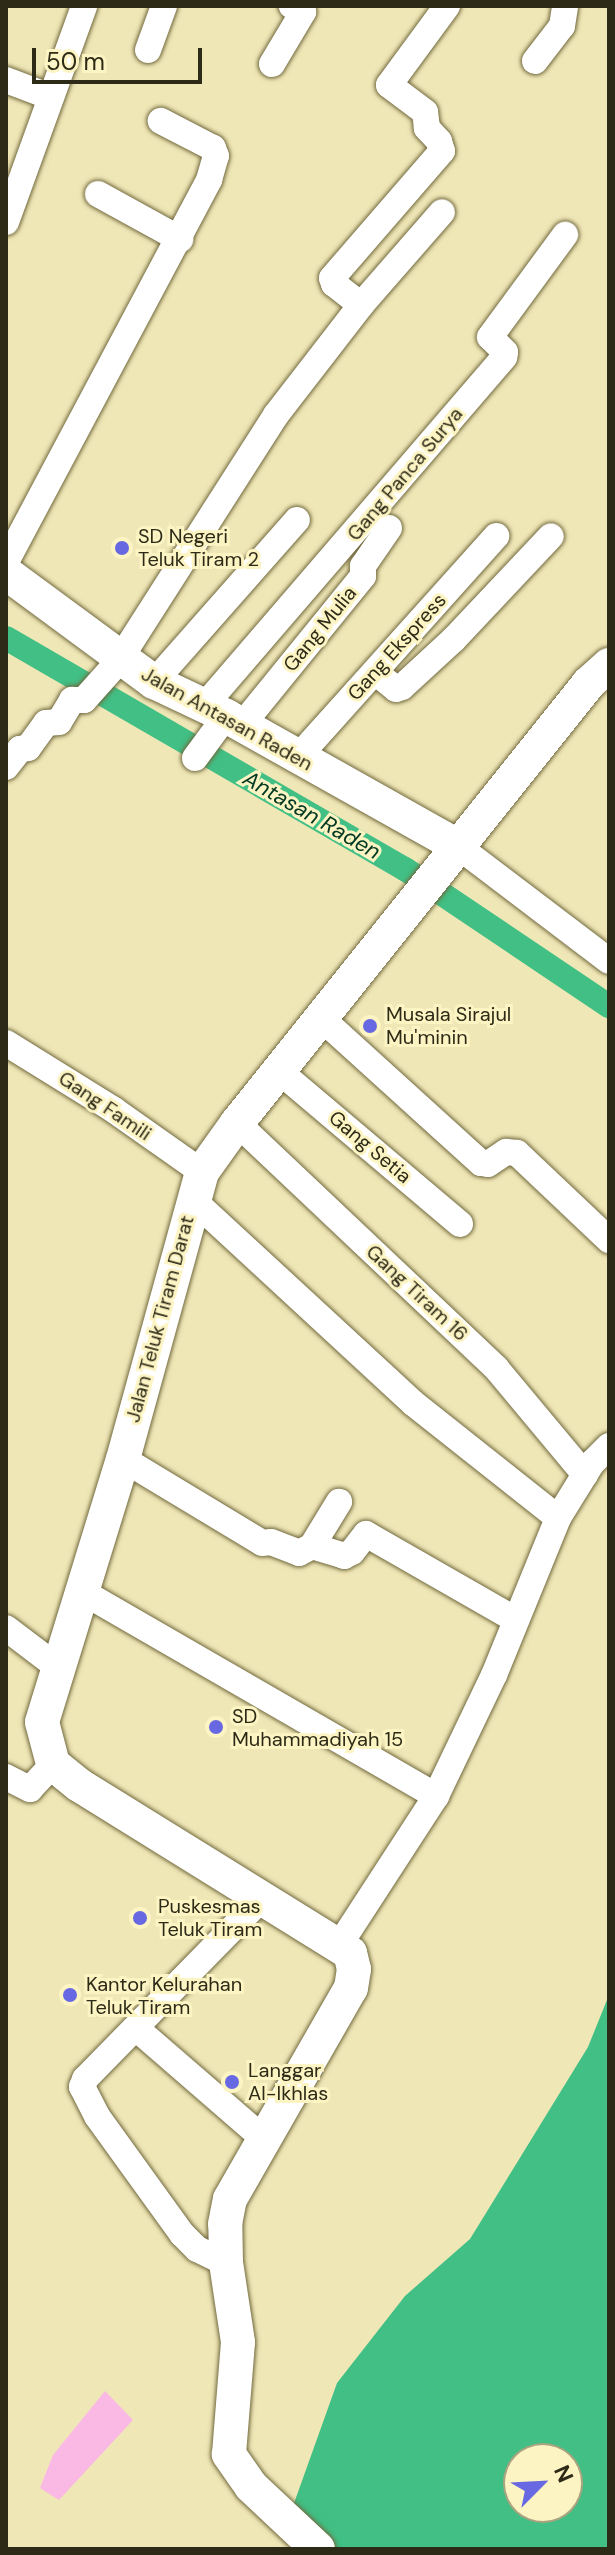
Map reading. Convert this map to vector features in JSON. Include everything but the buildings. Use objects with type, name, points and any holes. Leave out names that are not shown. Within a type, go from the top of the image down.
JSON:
[{"type":"street","points":[[6,222],[84,6]]},
{"type":"street","points":[[148,50],[164,6]]},
{"type":"street","points":[[272,64],[303,12],[292,6]]},
{"type":"street","points":[[361,305],[334,284],[332,278],[442,151],[439,141],[427,128],[425,112],[389,85],[447,6]]},
{"type":"street","points":[[535,61],[562,26],[565,6]]},
{"type":"street","points":[[6,80],[51,97]]},
{"type":"street","points":[[6,562],[209,180],[215,152],[161,121]]},
{"type":"street","points":[[98,194],[180,239]]},
{"type":"street","points":[[6,767],[20,749],[28,748],[46,723],[59,722],[72,700],[82,701],[89,695],[119,660],[276,415],[361,305],[442,212]]},
{"type":"street","name":"Gang Panca Surya","points":[[223,718],[504,357],[505,352],[490,337],[565,235]]},
{"type":"street","points":[[154,682],[297,520]]},
{"type":"street","name":"Gang Mulia","points":[[223,718],[363,576],[363,566],[389,528]]},
{"type":"street","name":"Gang Ekspress","points":[[298,757],[496,536]]},
{"type":"street","points":[[375,672],[396,689],[402,687],[454,639],[551,536]]},
{"type":"street","name":"Jalan Antasan Raden","points":[[6,573],[119,660],[154,682],[298,757],[459,847]]},
{"type":"street","name":"Jalan Teluk Tiram Darat","points":[[53,1764],[42,1722],[56,1666],[123,1459],[197,1185],[237,1123],[589,683],[609,665]]},
{"type":"street","points":[[197,756],[223,718]]},
{"type":"street","points":[[459,847],[609,961]]},
{"type":"street","points":[[321,1018],[481,1163],[488,1164],[506,1152],[517,1153],[609,1240]]},
{"type":"street","name":"Gang Famili","points":[[6,1043],[114,1110],[197,1185],[413,1403],[558,1518]]},
{"type":"street","name":"Gang Setia","points":[[279,1071],[460,1224]]},
{"type":"street","name":"Gang Tiram 16","points":[[237,1123],[496,1368],[585,1475]]},
{"type":"street","points":[[340,1944],[436,1796],[516,1620],[558,1518],[585,1475],[609,1446]]},
{"type":"street","points":[[123,1459],[262,1543],[271,1542],[299,1553],[312,1546],[339,1502]]},
{"type":"street","points":[[312,1546],[344,1556],[366,1534],[516,1620]]},
{"type":"street","points":[[81,1591],[436,1796]]},
{"type":"street","points":[[6,1628],[56,1666]]},
{"type":"street","points":[[6,1777],[30,1789],[53,1764],[79,1785],[350,1953],[354,1969],[351,1988],[230,2199],[225,2224],[226,2263],[238,2342],[229,2454],[251,2486],[318,2549]]},
{"type":"street","points":[[226,2263],[197,2249],[182,2234],[97,2116],[82,2087],[85,2079],[261,1899]]},
{"type":"street","points":[[137,2029],[263,2138]]},
{"type":"shaded area","points":[[609,1995],[609,2549],[329,2549],[293,2506],[337,2383],[405,2296],[470,2239],[588,2047]]},
{"type":"shaded area","points":[[105,2391],[133,2420],[59,2500],[40,2488],[53,2455]]},
{"type":"waterway","name":"Antasan Raden","points":[[6,638],[405,869],[609,1006]]},
{"type":"place","name":"SD Negeri Teluk Tiram 2","points":[[122,548]]},
{"type":"place","name":"Musala Sirajul Mu'minin","points":[[370,1026]]},
{"type":"place","name":"SD Muhammadiyah 15","points":[[216,1727]]},
{"type":"place","name":"Puskesmas Teluk Tiram","points":[[140,1918]]},
{"type":"place","name":"Kantor Kelurahan Teluk Tiram","points":[[70,1995]]},
{"type":"place","name":"Langgar Al-Ikhlas","points":[[232,2082]]}]
